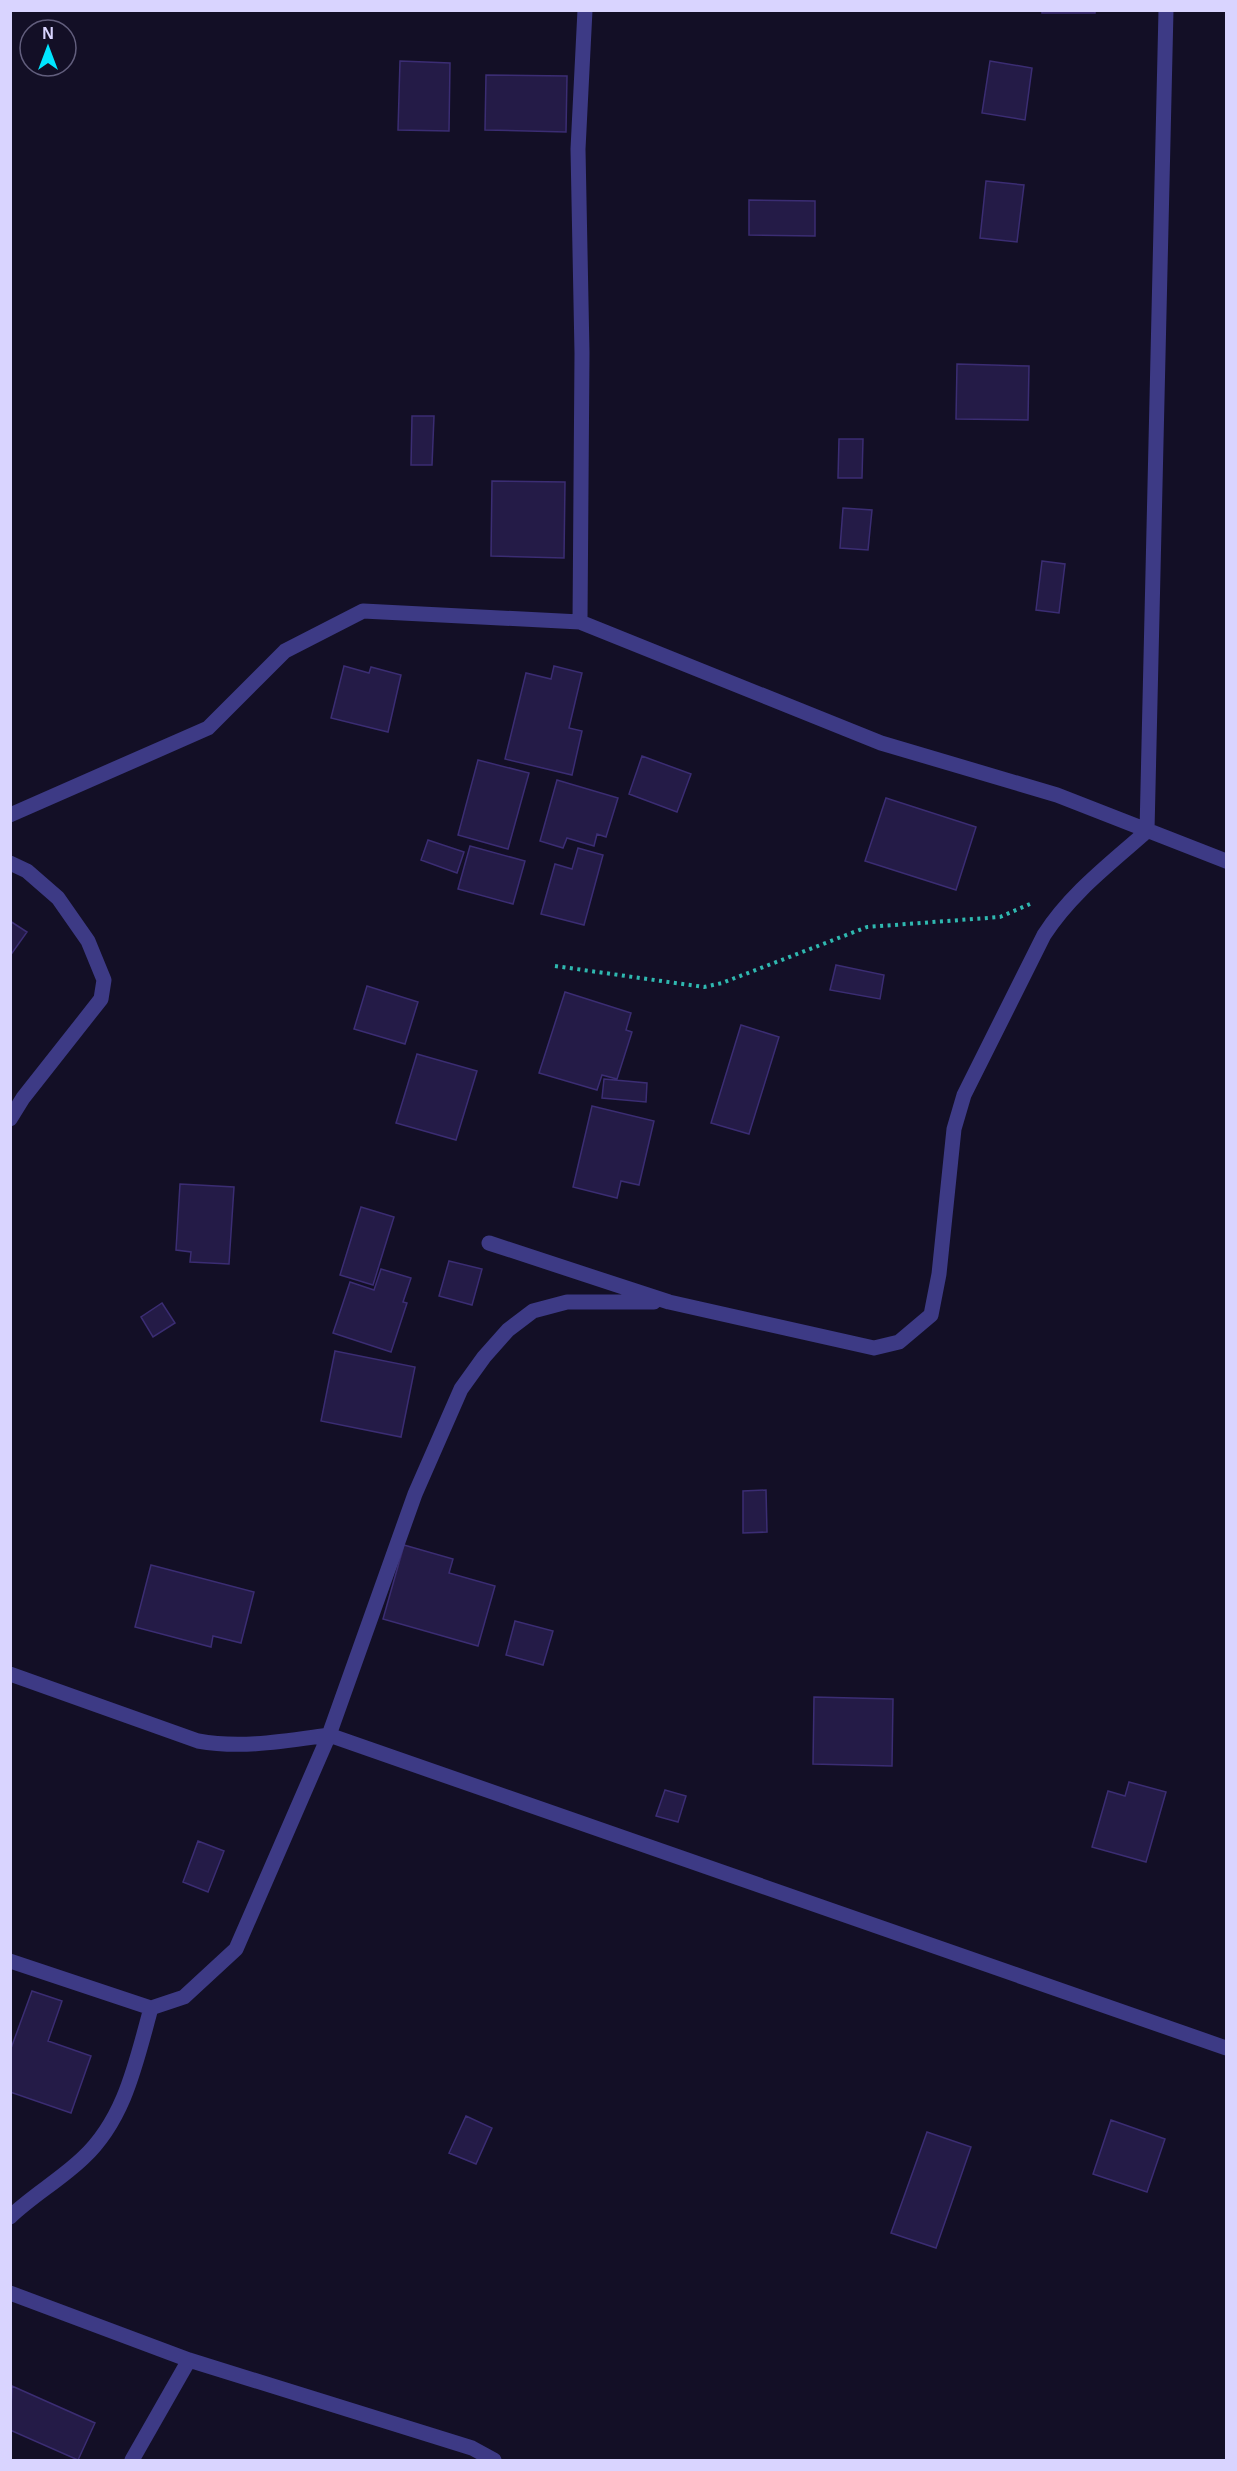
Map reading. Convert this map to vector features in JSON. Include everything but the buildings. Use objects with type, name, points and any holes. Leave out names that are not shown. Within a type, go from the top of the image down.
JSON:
[{"type":"street","points":[[580,622],[582,353],[578,149],[585,10]]},
{"type":"street","points":[[489,1243],[669,1302],[874,1348],[899,1342],[931,1315],[951,1175],[954,1130],[964,1095],[1044,935],[1059,912],[1077,892],[1147,831],[1166,10]]},
{"type":"street","points":[[10,815],[208,728],[285,651],[363,611],[580,622],[881,743],[1057,795],[1227,861]]},
{"type":"street","points":[[10,863],[27,871],[58,898],[88,941],[104,980],[100,999],[23,1098],[10,1119]]},
{"type":"street","points":[[10,1961],[151,2008],[184,1997],[236,1949],[329,1735],[415,1494],[461,1389],[484,1357],[508,1330],[533,1311],[567,1302],[669,1302]]},
{"type":"street","points":[[10,1674],[198,1741],[220,1745],[246,1745],[329,1735],[1227,2048]]},
{"type":"street","points":[[10,2217],[82,2159],[112,2123],[132,2076],[151,2008]]},
{"type":"street","points":[[10,2293],[189,2360],[469,2454],[494,2460]]},
{"type":"street","points":[[132,2460],[189,2360]]},
{"type":"path","points":[[555,966],[704,987],[722,983],[867,927],[1000,917],[1036,901],[1077,892]]}]
